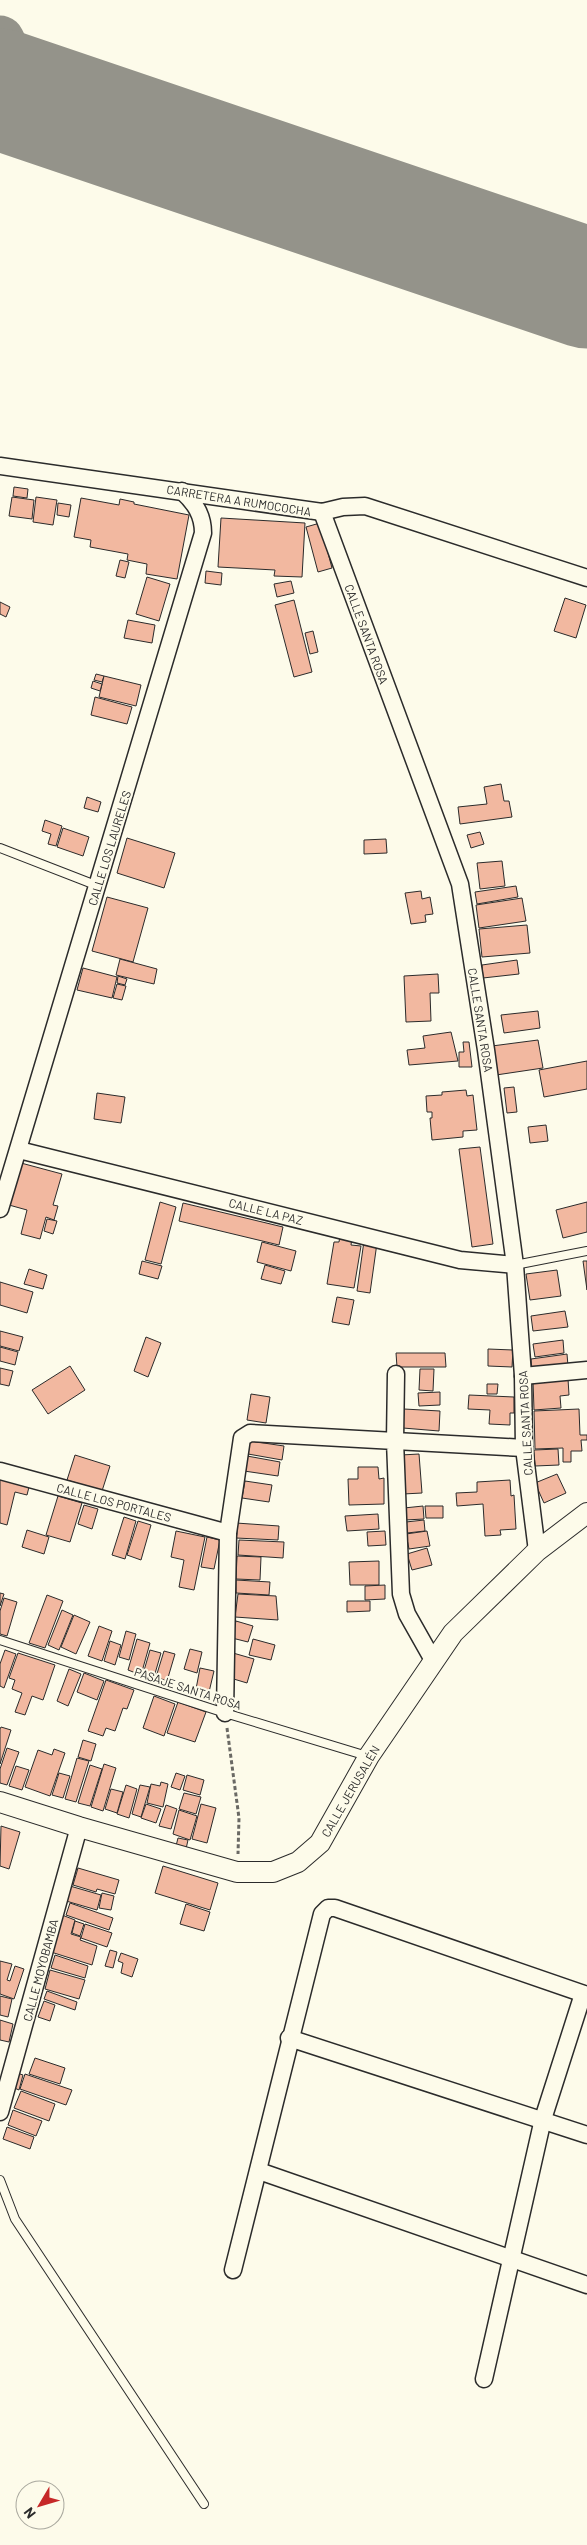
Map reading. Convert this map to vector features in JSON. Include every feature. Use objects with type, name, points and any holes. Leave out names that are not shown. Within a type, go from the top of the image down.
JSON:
[{"type":"street","name":"CARRETERA A RUMOCOCHA","points":[[0,466],[322,512],[343,507],[365,506],[587,578]]},
{"type":"street","name":"CALLE LOS LAURELES","points":[[0,1209],[203,533],[203,524],[194,502],[182,491]]},
{"type":"street","name":"CALLE SANTA ROSA","points":[[322,512],[460,884],[486,1050],[515,1265],[523,1376],[524,1448],[537,1551]]},
{"type":"street","name":"CALLE LA PAZ","points":[[19,1150],[460,1260],[515,1265]]},
{"type":"street","points":[[523,1376],[587,1370]]},
{"type":"street","points":[[396,1374],[394,1441],[401,1594],[407,1614],[433,1660]]},
{"type":"street","points":[[225,1713],[228,1533],[242,1438],[250,1433],[524,1448]]},
{"type":"street","name":"CALLE LOS PORTALES","points":[[0,1471],[228,1533]]},
{"type":"street","name":"CALLE JERUSALÉN","points":[[0,1802],[79,1827],[237,1872],[273,1872],[298,1862],[320,1843],[369,1756],[453,1633],[537,1551],[587,1513]]},
{"type":"street","name":"CALLE MOYOBAMBA","points":[[0,2112],[79,1827]]},
{"type":"street","points":[[233,2270],[322,1914],[328,1908],[335,1908],[586,1994],[543,2119],[484,2379]]},
{"type":"street","points":[[290,2038],[543,2119],[587,2135]]},
{"type":"street","points":[[258,2170],[587,2285]]},
{"type":"lane","points":[[0,848],[98,886]]},
{"type":"lane","points":[[515,1265],[587,1251]]},
{"type":"lane","name":"PASAJE SANTA ROSA","points":[[0,1640],[225,1713],[369,1756]]},
{"type":"lane","points":[[0,2180],[15,2218],[204,2504]]},
{"type":"path","points":[[225,1713],[239,1818],[237,1872]]},
{"type":"building","points":[[14,487],[28,489],[27,498],[13,496]]},
{"type":"building","points":[[12,497],[34,500],[32,519],[9,516]]},
{"type":"building","points":[[36,497],[57,500],[53,525],[33,522]]},
{"type":"building","points":[[81,498],[119,505],[120,499],[134,502],[134,504],[189,515],[177,579],[146,574],[147,564],[127,560],[128,554],[90,547],[91,540],[74,537]]},
{"type":"building","points":[[58,503],[71,505],[69,517],[57,515]]},
{"type":"building","points":[[221,518],[305,523],[302,577],[274,576],[275,570],[218,567]]},
{"type":"building","points":[[320,523],[332,568],[318,572],[306,527]]},
{"type":"building","points":[[120,560],[129,562],[125,578],[116,576]]},
{"type":"building","points":[[206,571],[222,573],[221,585],[205,583]]},
{"type":"building","points":[[147,577],[170,584],[159,621],[136,614]]},
{"type":"building","points":[[291,581],[294,593],[277,597],[274,584]]},
{"type":"building","points":[[565,598],[586,605],[576,638],[554,631]]},
{"type":"building","points":[[294,600],[312,672],[294,677],[275,605]]},
{"type":"building","points":[[0,602],[10,607],[6,617],[0,614]]},
{"type":"building","points":[[128,620],[155,625],[152,643],[124,638]]},
{"type":"building","points":[[313,631],[318,652],[310,654],[305,633]]},
{"type":"building","points":[[96,674],[104,676],[102,682],[94,680]]},
{"type":"building","points":[[104,676],[141,685],[136,706],[99,697]]},
{"type":"building","points":[[93,681],[102,684],[100,691],[91,688]]},
{"type":"building","points":[[95,697],[132,707],[127,724],[91,715]]},
{"type":"building","points":[[501,784],[504,801],[509,801],[512,817],[460,824],[458,807],[487,804],[484,787]]},
{"type":"building","points":[[87,797],[101,802],[98,812],[84,808]]},
{"type":"building","points":[[45,820],[62,826],[56,846],[48,844],[51,834],[42,831]]},
{"type":"building","points":[[63,828],[89,837],[83,856],[57,847]]},
{"type":"building","points":[[480,832],[484,844],[471,848],[467,835]]},
{"type":"building","points":[[127,838],[175,853],[164,888],[117,873]]},
{"type":"building","points":[[386,839],[387,853],[364,854],[364,840]]},
{"type":"building","points":[[502,861],[505,886],[480,889],[477,863]]},
{"type":"building","points":[[516,886],[518,897],[477,904],[475,892]]},
{"type":"building","points":[[421,891],[422,899],[430,897],[433,914],[425,915],[426,922],[411,924],[405,893]]},
{"type":"building","points":[[107,897],[148,908],[133,962],[92,951]]},
{"type":"building","points":[[522,898],[526,921],[479,928],[476,905]]},
{"type":"building","points":[[527,925],[530,953],[482,957],[479,929]]},
{"type":"building","points":[[120,959],[157,969],[154,984],[116,975]]},
{"type":"building","points":[[517,960],[519,974],[483,978],[482,965]]},
{"type":"building","points":[[83,968],[117,977],[112,998],[77,990]]},
{"type":"building","points":[[438,974],[439,993],[430,993],[431,1021],[406,1022],[404,976]]},
{"type":"building","points":[[118,976],[127,979],[125,985],[117,983]]},
{"type":"building","points":[[117,984],[126,986],[122,1000],[113,998]]},
{"type":"building","points":[[538,1011],[540,1028],[504,1033],[501,1015]]},
{"type":"building","points":[[451,1032],[458,1061],[409,1065],[407,1050],[425,1048],[423,1036]]},
{"type":"building","points":[[538,1040],[543,1068],[496,1075],[492,1046]]},
{"type":"building","points":[[463,1042],[469,1042],[472,1067],[459,1067],[459,1052],[464,1052]]},
{"type":"building","points":[[587,1061],[587,1089],[544,1097],[539,1070]]},
{"type":"building","points":[[514,1087],[517,1112],[507,1113],[504,1088]]},
{"type":"building","points":[[466,1090],[467,1096],[473,1095],[477,1130],[463,1131],[463,1137],[432,1140],[430,1118],[432,1118],[432,1112],[427,1112],[426,1096],[442,1095],[442,1092]]},
{"type":"building","points":[[97,1093],[125,1097],[121,1123],[94,1119]]},
{"type":"building","points":[[546,1125],[548,1141],[530,1143],[528,1127]]},
{"type":"building","points":[[480,1147],[493,1244],[472,1247],[459,1149]]},
{"type":"building","points":[[21,1163],[62,1174],[53,1205],[58,1206],[54,1220],[46,1217],[40,1239],[21,1234],[27,1210],[9,1205]]},
{"type":"building","points":[[160,1202],[176,1207],[161,1264],[145,1260]]},
{"type":"building","points":[[587,1202],[587,1232],[563,1238],[556,1210]]},
{"type":"building","points":[[183,1203],[283,1227],[279,1245],[179,1221]]},
{"type":"building","points":[[47,1219],[57,1221],[53,1234],[44,1231]]},
{"type":"building","points":[[340,1236],[352,1238],[351,1245],[361,1246],[354,1288],[327,1284],[334,1242],[339,1242]]},
{"type":"building","points":[[364,1241],[377,1243],[370,1293],[357,1291]]},
{"type":"building","points":[[262,1242],[296,1251],[291,1271],[257,1262]]},
{"type":"building","points":[[142,1261],[162,1266],[158,1279],[139,1274]]},
{"type":"building","points":[[583,1261],[587,1261],[587,1290]]},
{"type":"building","points":[[265,1265],[285,1271],[281,1284],[261,1279]]},
{"type":"building","points":[[29,1269],[47,1275],[43,1289],[24,1284]]},
{"type":"building","points":[[557,1270],[561,1296],[530,1300],[526,1274]]},
{"type":"building","points":[[0,1282],[33,1292],[27,1313],[0,1305]]},
{"type":"building","points":[[337,1297],[354,1300],[349,1325],[332,1322]]},
{"type":"building","points":[[565,1311],[568,1327],[533,1331],[531,1316]]},
{"type":"building","points":[[0,1331],[23,1337],[19,1351],[0,1346]]},
{"type":"building","points":[[146,1337],[161,1343],[148,1377],[134,1371]]},
{"type":"building","points":[[563,1340],[564,1353],[535,1357],[533,1344]]},
{"type":"building","points":[[0,1347],[18,1352],[15,1365],[0,1361]]},
{"type":"building","points":[[488,1349],[513,1350],[512,1367],[488,1366]]},
{"type":"building","points":[[396,1353],[445,1353],[446,1367],[397,1367]]},
{"type":"building","points":[[567,1354],[568,1366],[532,1371],[531,1359]]},
{"type":"building","points":[[70,1366],[85,1390],[48,1414],[32,1390]]},
{"type":"building","points":[[0,1368],[13,1371],[9,1386],[0,1384]]},
{"type":"building","points":[[420,1369],[434,1369],[433,1391],[419,1390]]},
{"type":"building","points":[[568,1379],[569,1395],[560,1396],[561,1408],[534,1410],[533,1381]]},
{"type":"building","points":[[487,1384],[498,1384],[497,1394],[487,1394]]},
{"type":"building","points":[[440,1392],[440,1405],[419,1406],[418,1393]]},
{"type":"building","points":[[251,1394],[270,1397],[266,1423],[247,1420]]},
{"type":"building","points":[[469,1395],[514,1397],[514,1413],[510,1413],[510,1425],[489,1424],[490,1410],[468,1409]]},
{"type":"building","points":[[404,1409],[440,1411],[439,1431],[403,1428]]},
{"type":"building","points":[[579,1409],[580,1435],[587,1435],[587,1440],[581,1440],[582,1451],[571,1451],[571,1462],[563,1462],[563,1448],[535,1449],[534,1411]]},
{"type":"building","points":[[250,1441],[284,1446],[282,1460],[248,1454]]},
{"type":"building","points":[[558,1449],[559,1465],[535,1466],[534,1450]]},
{"type":"building","points":[[419,1454],[422,1493],[403,1494],[401,1455]]},
{"type":"building","points":[[75,1455],[110,1466],[102,1491],[67,1480]]},
{"type":"building","points":[[247,1456],[280,1462],[278,1476],[244,1471]]},
{"type":"building","points":[[358,1467],[378,1467],[379,1479],[384,1478],[384,1504],[349,1505],[348,1479],[358,1479]]},
{"type":"building","points":[[557,1474],[566,1493],[544,1503],[535,1483]]},
{"type":"building","points":[[0,1479],[29,1487],[27,1495],[15,1492],[7,1525],[0,1523]]},
{"type":"building","points":[[510,1480],[511,1496],[514,1495],[516,1529],[500,1530],[501,1535],[485,1536],[483,1504],[457,1506],[456,1493],[477,1492],[477,1482]]},
{"type":"building","points":[[245,1481],[272,1485],[269,1502],[242,1498]]},
{"type":"building","points":[[58,1496],[82,1503],[70,1542],[46,1535]]},
{"type":"building","points":[[84,1505],[98,1509],[92,1529],[78,1524]]},
{"type":"building","points":[[423,1506],[424,1519],[405,1520],[404,1508]]},
{"type":"building","points":[[425,1506],[443,1506],[443,1518],[426,1518]]},
{"type":"building","points":[[378,1514],[379,1529],[347,1531],[345,1516]]},
{"type":"building","points":[[124,1517],[136,1521],[125,1559],[112,1555]]},
{"type":"building","points":[[424,1520],[425,1531],[407,1533],[406,1522]]},
{"type":"building","points":[[138,1521],[151,1525],[141,1560],[127,1555]]},
{"type":"building","points":[[236,1523],[279,1526],[278,1540],[236,1538]]},
{"type":"building","points":[[27,1530],[49,1537],[44,1554],[22,1547]]},
{"type":"building","points":[[176,1531],[205,1537],[194,1590],[179,1587],[184,1560],[171,1557]]},
{"type":"building","points":[[385,1531],[386,1545],[368,1546],[367,1532]]},
{"type":"building","points":[[427,1531],[430,1546],[409,1549],[406,1534]]},
{"type":"building","points":[[207,1537],[220,1540],[214,1569],[201,1567]]},
{"type":"building","points":[[239,1540],[284,1542],[283,1558],[238,1555]]},
{"type":"building","points":[[427,1548],[432,1565],[412,1570],[407,1554]]},
{"type":"building","points":[[237,1556],[261,1557],[260,1580],[236,1579]]},
{"type":"building","points":[[379,1561],[379,1585],[350,1585],[349,1562]]},
{"type":"building","points":[[236,1580],[270,1582],[269,1595],[236,1593]]},
{"type":"building","points":[[385,1585],[385,1599],[365,1600],[365,1586]]},
{"type":"building","points":[[0,1593],[4,1594],[0,1606]]},
{"type":"building","points":[[238,1594],[276,1596],[278,1620],[235,1617]]},
{"type":"building","points":[[47,1595],[63,1601],[45,1648],[29,1643]]},
{"type":"building","points":[[4,1598],[17,1602],[7,1636],[0,1634],[0,1611]]},
{"type":"building","points":[[347,1601],[370,1601],[370,1611],[347,1612]]},
{"type":"building","points":[[62,1610],[73,1615],[59,1650],[48,1645]]},
{"type":"building","points":[[74,1615],[90,1622],[76,1654],[61,1647]]},
{"type":"building","points":[[236,1621],[253,1626],[248,1642],[232,1638]]},
{"type":"building","points":[[99,1626],[112,1631],[102,1661],[88,1656]]},
{"type":"building","points":[[126,1631],[136,1634],[129,1660],[119,1657]]},
{"type":"building","points":[[137,1639],[150,1643],[141,1675],[128,1670]]},
{"type":"building","points":[[253,1639],[275,1645],[271,1660],[249,1655]]},
{"type":"building","points":[[110,1641],[121,1645],[115,1665],[104,1661]]},
{"type":"building","points":[[190,1649],[202,1652],[197,1673],[184,1669]]},
{"type":"building","points":[[5,1650],[16,1654],[4,1688],[0,1686],[0,1664]]},
{"type":"building","points":[[150,1650],[161,1653],[154,1677],[143,1674]]},
{"type":"building","points":[[164,1651],[175,1654],[167,1681],[156,1677]]},
{"type":"building","points":[[18,1653],[55,1665],[43,1700],[32,1696],[25,1715],[15,1712],[22,1693],[12,1689],[15,1680],[9,1678]]},
{"type":"building","points":[[233,1653],[254,1659],[247,1683],[227,1677]]},
{"type":"building","points":[[200,1668],[214,1671],[209,1692],[196,1689]]},
{"type":"building","points":[[69,1669],[81,1674],[68,1706],[57,1701]]},
{"type":"building","points":[[84,1673],[104,1681],[97,1700],[77,1692]]},
{"type":"building","points":[[106,1680],[134,1690],[127,1709],[123,1708],[115,1731],[106,1728],[103,1736],[88,1731]]},
{"type":"building","points":[[154,1696],[175,1704],[164,1736],[143,1728]]},
{"type":"building","points":[[178,1702],[206,1712],[195,1742],[167,1733]]},
{"type":"building","points":[[1,1727],[11,1730],[0,1764],[0,1729]]},
{"type":"building","points":[[83,1740],[96,1744],[91,1761],[78,1757]]},
{"type":"building","points":[[7,1748],[19,1752],[7,1785],[0,1783],[0,1769]]},
{"type":"building","points":[[54,1749],[65,1753],[50,1796],[25,1787],[38,1750],[52,1755]]},
{"type":"building","points":[[77,1758],[89,1761],[76,1802],[65,1799]]},
{"type":"building","points":[[104,1764],[116,1768],[103,1811],[91,1807]]},
{"type":"building","points":[[90,1765],[102,1769],[90,1806],[78,1803]]},
{"type":"building","points":[[16,1766],[29,1770],[22,1790],[9,1786]]},
{"type":"building","points":[[59,1773],[70,1776],[63,1798],[52,1795]]},
{"type":"building","points":[[176,1773],[185,1776],[180,1790],[171,1787]]},
{"type":"building","points":[[187,1775],[204,1780],[200,1795],[183,1790]]},
{"type":"building","points":[[161,1782],[168,1784],[163,1807],[147,1803],[151,1784],[160,1786]]},
{"type":"building","points":[[126,1785],[137,1789],[129,1818],[117,1814]]},
{"type":"building","points":[[140,1785],[150,1787],[141,1817],[132,1814]]},
{"type":"building","points":[[111,1789],[123,1792],[117,1813],[105,1809]]},
{"type":"building","points":[[184,1793],[201,1797],[196,1814],[179,1809]]},
{"type":"building","points":[[146,1804],[161,1809],[156,1823],[141,1818]]},
{"type":"building","points":[[201,1804],[216,1808],[207,1843],[192,1839]]},
{"type":"building","points":[[166,1805],[177,1809],[171,1829],[159,1826]]},
{"type":"building","points":[[179,1810],[197,1816],[190,1840],[173,1834]]},
{"type":"building","points":[[1,1826],[20,1832],[9,1869],[0,1866]]},
{"type":"building","points":[[178,1838],[188,1840],[186,1849],[176,1846]]},
{"type":"building","points":[[163,1866],[218,1883],[210,1910],[155,1893]]},
{"type":"building","points":[[78,1868],[119,1880],[115,1894],[97,1889],[96,1892],[73,1885]]},
{"type":"building","points":[[70,1886],[101,1895],[97,1910],[66,1901]]},
{"type":"building","points":[[102,1893],[114,1896],[111,1910],[99,1908]]},
{"type":"building","points":[[70,1903],[113,1918],[109,1930],[66,1915]]},
{"type":"building","points":[[186,1904],[210,1912],[204,1931],[180,1924]]},
{"type":"building","points":[[62,1915],[75,1920],[71,1934],[81,1937],[80,1940],[97,1946],[92,1965],[51,1952]]},
{"type":"building","points":[[75,1921],[84,1924],[80,1936],[72,1933]]},
{"type":"building","points":[[85,1924],[112,1933],[107,1947],[81,1938]]},
{"type":"building","points":[[110,1950],[117,1952],[113,1968],[105,1966]]},
{"type":"building","points":[[121,1953],[138,1959],[132,1977],[121,1973],[123,1963],[118,1961]]},
{"type":"building","points":[[55,1955],[88,1966],[85,1978],[51,1968]]},
{"type":"building","points":[[0,1961],[12,1964],[7,1980],[10,1981],[15,1966],[24,1969],[14,1999],[0,1994]]},
{"type":"building","points":[[50,1970],[85,1980],[79,1999],[45,1989]]},
{"type":"building","points":[[47,1991],[77,2002],[75,2010],[44,1999]]},
{"type":"building","points":[[0,1996],[12,1999],[8,2017],[0,2015]]},
{"type":"building","points":[[44,2001],[55,2005],[50,2021],[38,2017]]},
{"type":"building","points":[[0,2020],[13,2024],[9,2042],[0,2040]]},
{"type":"building","points":[[35,2058],[65,2068],[60,2084],[29,2074]]},
{"type":"building","points":[[17,2073],[23,2075],[19,2090],[12,2087]]},
{"type":"building","points":[[25,2074],[72,2090],[66,2105],[20,2089]]},
{"type":"building","points":[[21,2091],[55,2104],[49,2121],[14,2108]]},
{"type":"building","points":[[13,2110],[42,2121],[36,2136],[8,2125]]},
{"type":"building","points":[[7,2127],[34,2137],[30,2149],[3,2139]]},
{"type":"taxiway","points":[[0,40],[20,76],[32,91],[48,105]]},
{"type":"runway","points":[[0,89],[587,288]]}]
